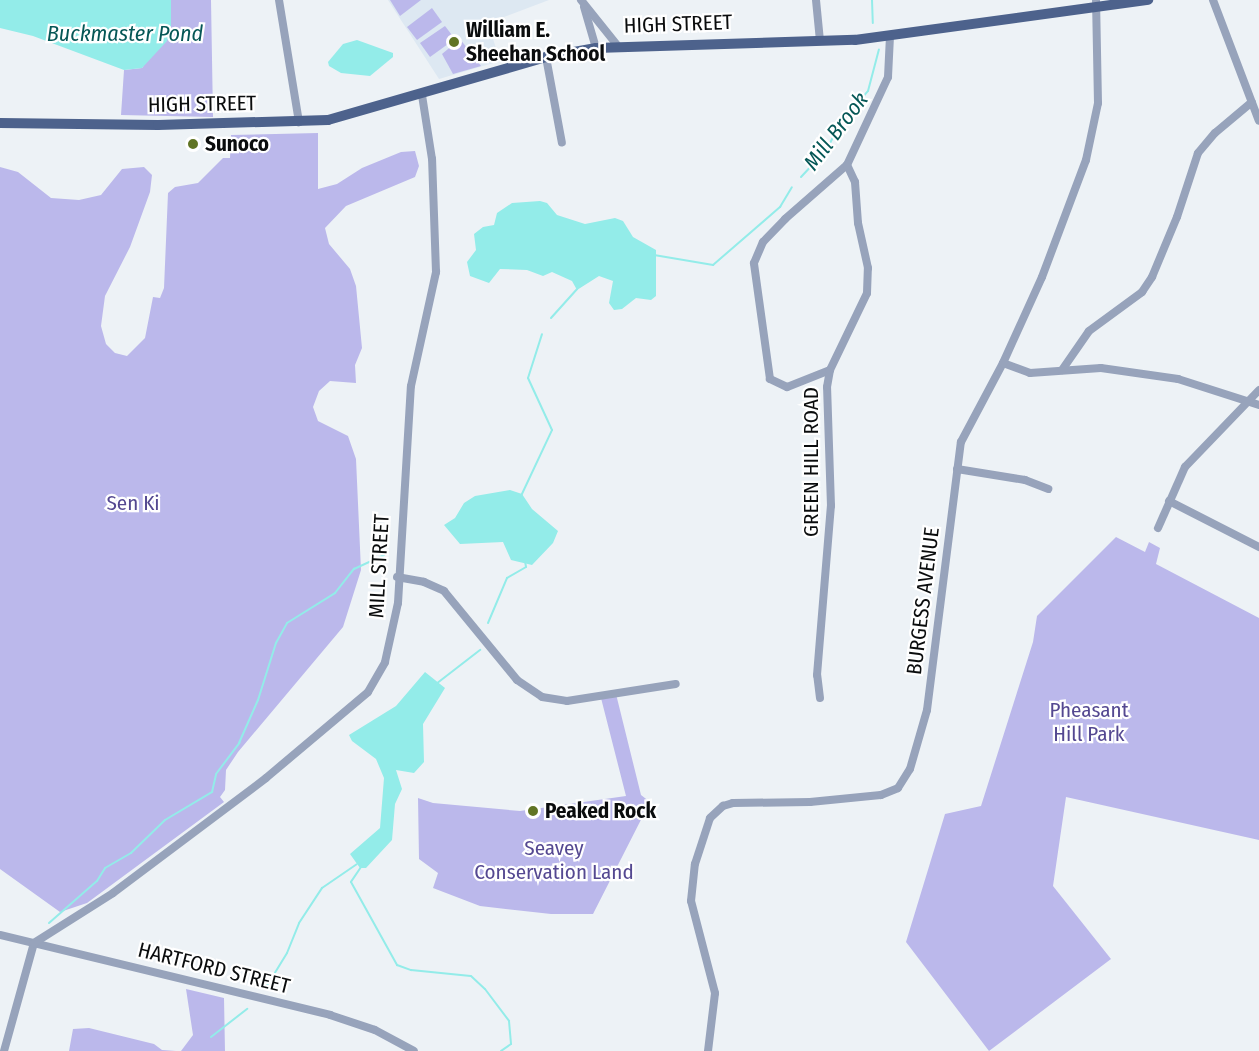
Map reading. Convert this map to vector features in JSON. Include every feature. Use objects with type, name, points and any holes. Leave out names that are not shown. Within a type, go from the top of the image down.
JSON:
[{"type":"main road","name":"HIGH STREET","points":[[0,123],[299,122],[356,115],[546,57],[616,45],[820,41],[890,36],[1096,3],[1148,0]]},
{"type":"street","points":[[279,0],[299,122]]},
{"type":"street","points":[[581,0],[616,45]]},
{"type":"street","points":[[581,0],[596,48]]},
{"type":"street","points":[[816,0],[820,41]]},
{"type":"street","points":[[1213,0],[1259,121]]},
{"type":"street","name":"BURGESS AVENUE","points":[[708,1051],[715,993],[691,901],[704,828],[723,806],[733,803],[810,802],[881,795],[898,788],[905,779],[927,710],[957,469],[966,428],[1003,363],[1042,277],[1086,160],[1098,103],[1096,3]]},
{"type":"street","points":[[830,370],[787,387],[770,379],[754,262],[764,242],[785,219],[847,165],[888,77],[890,36]]},
{"type":"street","points":[[546,57],[562,143]]},
{"type":"street","name":"MILL STREET","points":[[34,943],[113,893],[266,778],[368,692],[385,662],[395,625],[411,386],[435,272],[432,159],[422,95]]},
{"type":"street","points":[[1062,370],[1089,331],[1142,292],[1152,277],[1177,217],[1198,153],[1215,133],[1252,102]]},
{"type":"street","name":"GREEN HILL ROAD","points":[[820,698],[818,654],[830,547],[827,387],[830,370],[867,293],[868,268],[858,223],[855,182],[847,165]]},
{"type":"street","points":[[1003,363],[1030,373],[1062,370],[1123,370],[1178,379],[1259,405]]},
{"type":"street","points":[[1158,528],[1185,467],[1259,390]]},
{"type":"street","points":[[957,469],[1025,480],[1048,489]]},
{"type":"street","points":[[1169,501],[1259,547]]},
{"type":"street","points":[[397,577],[424,582],[444,591],[517,680],[542,697],[567,701],[676,684]]},
{"type":"street","name":"HARTFORD STREET","points":[[0,935],[330,1015],[375,1030],[414,1051]]},
{"type":"street","points":[[4,1051],[34,943]]},
{"type":"shaded area","name":"William E. Sheehan School","points":[[388,0],[549,0],[488,23],[500,61],[439,79]]},
{"type":"green space","points":[[171,0],[211,0],[213,117],[121,115],[124,70],[142,68],[171,28]]},
{"type":"green space","points":[[390,0],[421,0],[400,16]]},
{"type":"green space","points":[[432,8],[442,22],[417,40],[407,27]]},
{"type":"green space","points":[[445,26],[455,39],[430,57],[420,43]]},
{"type":"green space","points":[[460,39],[481,66],[453,74],[442,54]]},
{"type":"green space","name":"Sen Ki","points":[[318,133],[318,189],[337,184],[362,168],[401,152],[415,151],[419,166],[415,177],[346,206],[325,228],[329,244],[350,269],[356,286],[362,348],[355,365],[356,383],[330,381],[319,391],[313,407],[318,421],[348,436],[356,459],[361,570],[343,627],[238,752],[226,770],[225,790],[220,797],[224,802],[87,903],[60,912],[0,869],[0,167],[18,172],[51,198],[79,200],[101,195],[122,169],[144,167],[152,175],[150,192],[130,247],[105,296],[101,326],[106,344],[115,353],[127,356],[145,338],[153,297],[160,298],[164,288],[168,193],[175,187],[198,183],[223,158],[230,158],[231,135]]},
{"type":"green space","name":"Pheasant Hill Park","points":[[1116,537],[1145,552],[1149,542],[1160,548],[1156,564],[1259,618],[1259,840],[1066,797],[1053,886],[1111,959],[989,1051],[906,942],[945,814],[981,806],[1033,642],[1037,616]]},
{"type":"green space","name":"Seavey Conservation Land","points":[[616,694],[641,795],[650,802],[593,914],[551,914],[480,906],[433,888],[438,873],[419,859],[418,798],[433,803],[520,811],[626,796],[601,698]]},
{"type":"green space","points":[[186,989],[224,998],[225,1051],[181,1051],[193,1035]]},
{"type":"green space","points":[[89,1028],[154,1044],[162,1050],[176,1051],[69,1051],[73,1029]]},
{"type":"water","name":"Buckmaster Pond","points":[[0,0],[171,0],[171,28],[167,41],[142,68],[124,70],[33,36],[0,28]]},
{"type":"water","points":[[357,40],[393,53],[393,57],[370,76],[341,73],[329,66],[328,62],[343,44]]},
{"type":"water","points":[[540,201],[547,203],[557,215],[585,224],[615,218],[623,221],[633,237],[656,250],[656,296],[651,300],[636,298],[622,309],[614,310],[609,303],[613,281],[599,276],[577,290],[572,281],[552,272],[543,276],[527,270],[500,269],[489,283],[470,276],[467,262],[476,250],[474,234],[483,227],[494,225],[497,213],[512,203]]},
{"type":"water","points":[[510,490],[522,494],[532,509],[558,531],[553,543],[532,565],[511,560],[503,542],[460,544],[444,525],[455,518],[464,503],[475,496]]},
{"type":"water","points":[[425,672],[445,688],[423,724],[424,762],[414,773],[396,770],[402,789],[395,804],[392,840],[366,868],[360,868],[350,854],[380,828],[384,778],[376,759],[352,741],[349,735],[396,706]]},
{"type":"waterway","name":"Mill Brook","points":[[872,0],[873,23]]},
{"type":"waterway","name":"Mill Brook","points":[[801,177],[827,149],[840,124],[868,91],[879,49]]},
{"type":"waterway","name":"Mill Brook","points":[[654,255],[713,265],[780,207],[792,187]]},
{"type":"waterway","name":"Mill Brook","points":[[551,318],[577,289]]},
{"type":"waterway","name":"Mill Brook","points":[[521,496],[552,430],[528,378],[542,334]]},
{"type":"waterway","points":[[49,923],[97,881],[105,868],[131,853],[165,820],[212,792],[216,774],[239,743],[258,700],[276,643],[287,623],[335,593],[354,569],[384,555]]},
{"type":"waterway","name":"Mill Brook","points":[[488,623],[507,578],[526,567],[525,561]]},
{"type":"waterway","name":"Mill Brook","points":[[436,684],[480,650]]},
{"type":"waterway","points":[[265,989],[287,953],[299,923],[322,888],[357,864]]},
{"type":"waterway","name":"Mill Brook","points":[[361,867],[351,882],[397,965],[411,970],[471,976],[485,989],[509,1021],[511,1044],[501,1051]]},
{"type":"waterway","points":[[211,1037],[247,1009]]},
{"type":"place","name":"William E. Sheehan School","points":[[454,42]]},
{"type":"place","name":"Sunoco","points":[[193,144]]},
{"type":"place","name":"Peaked Rock","points":[[533,811]]}]
